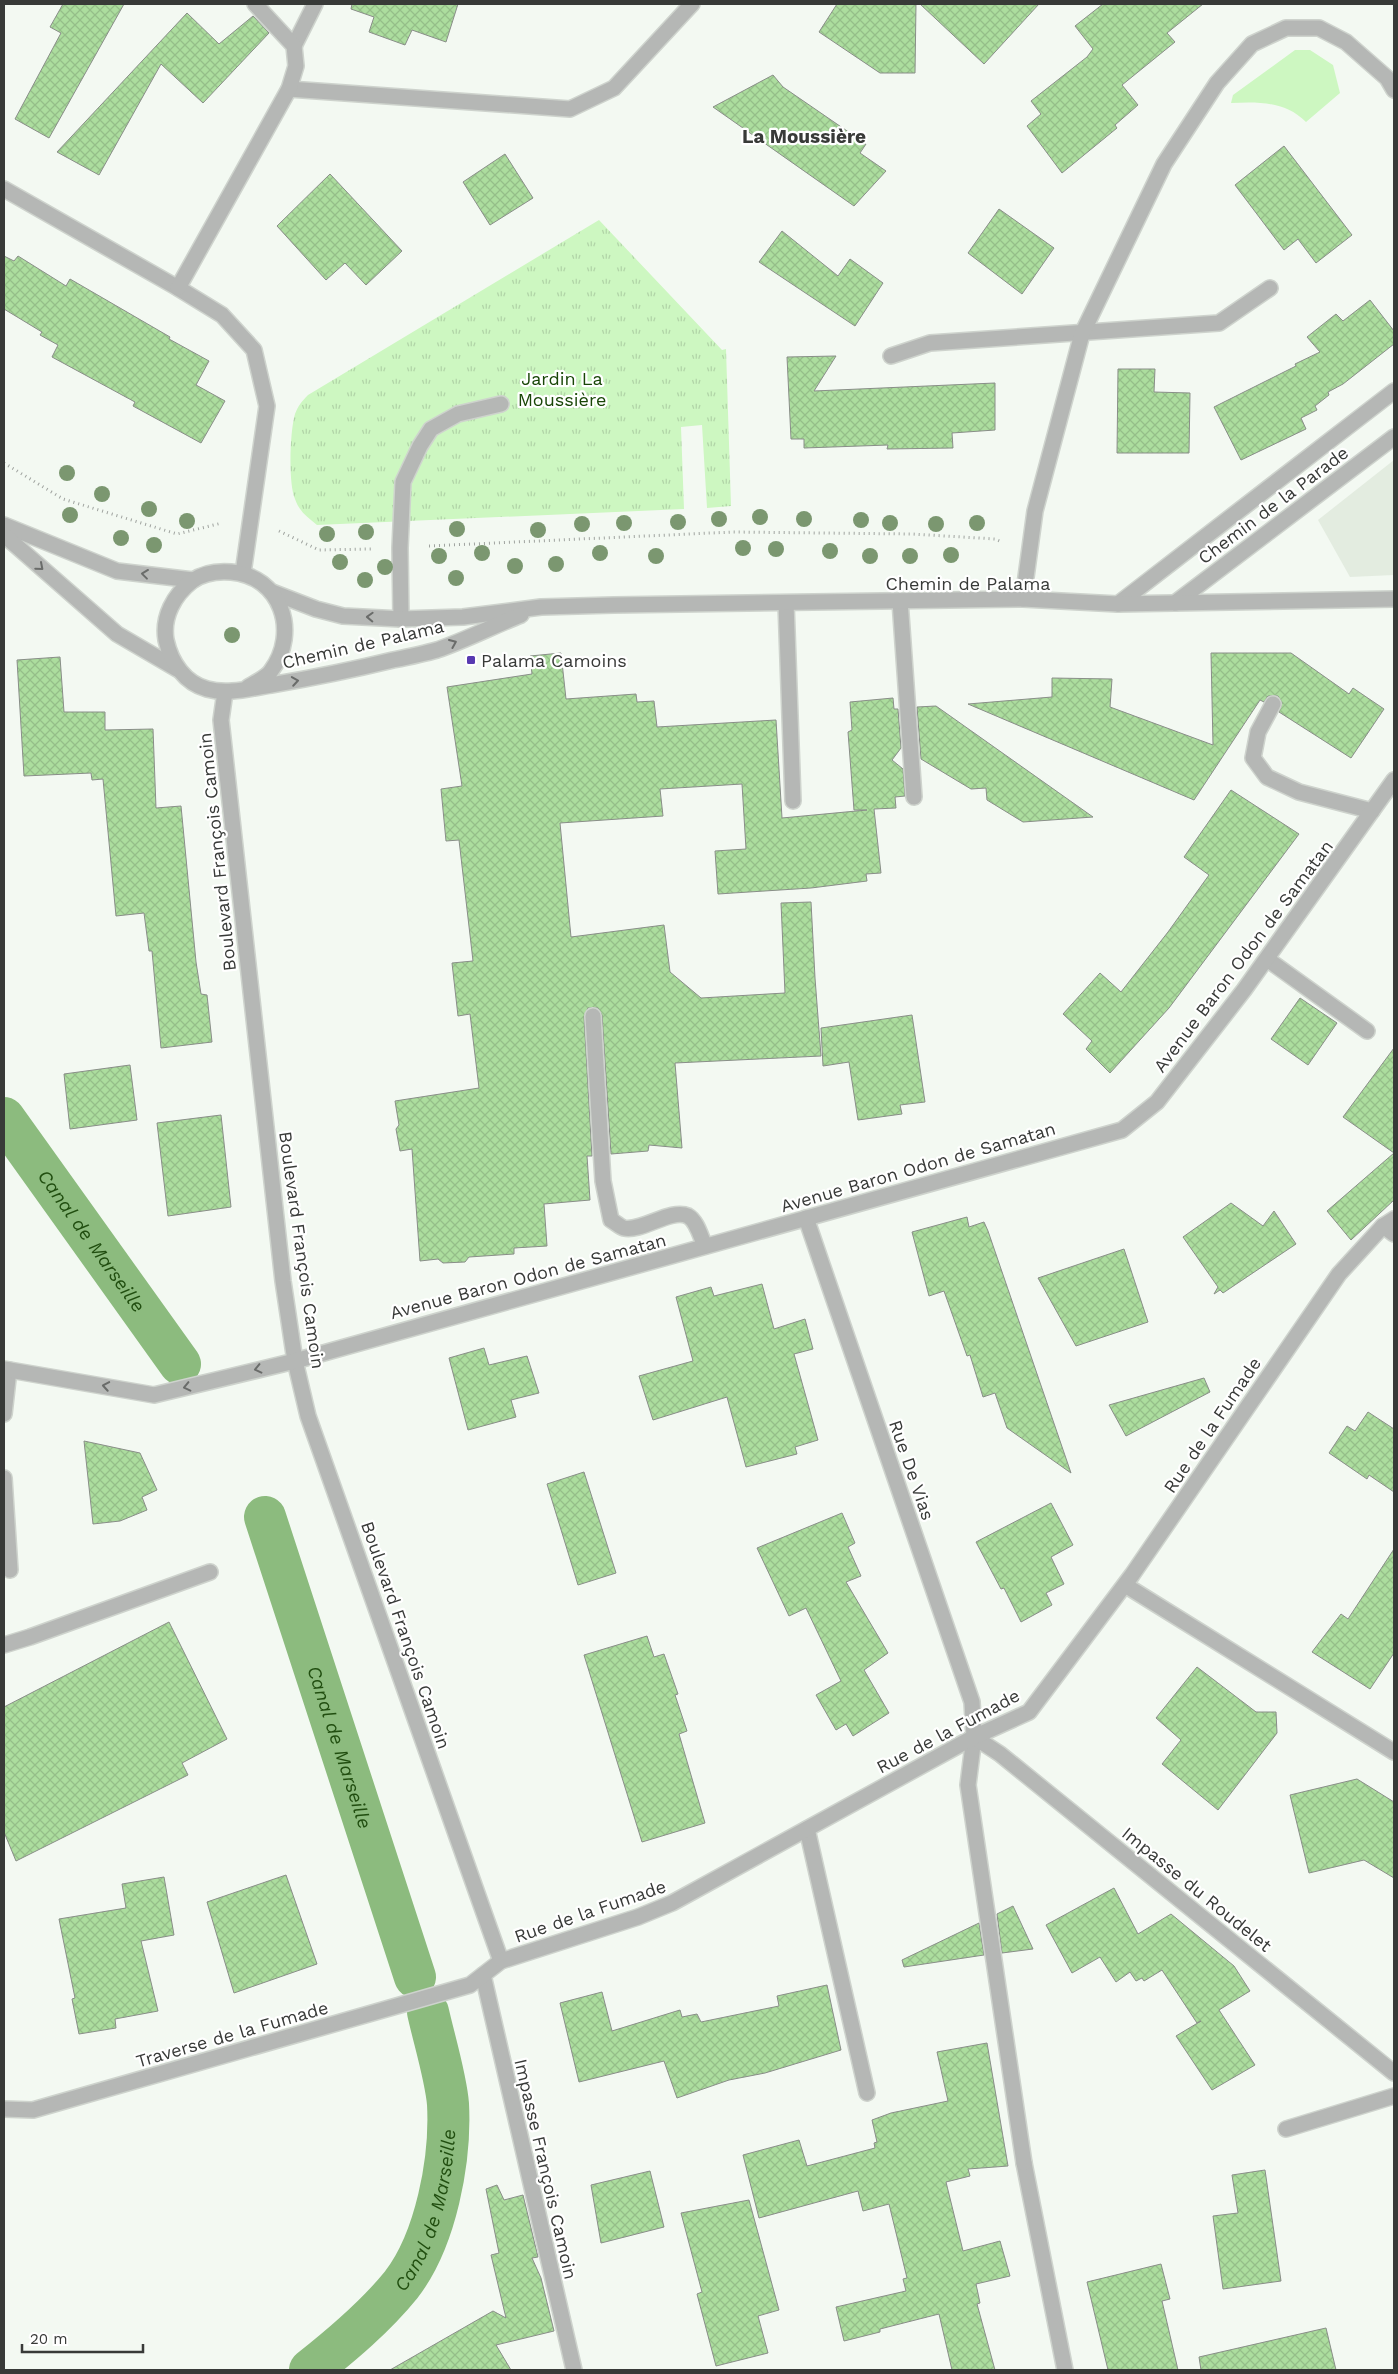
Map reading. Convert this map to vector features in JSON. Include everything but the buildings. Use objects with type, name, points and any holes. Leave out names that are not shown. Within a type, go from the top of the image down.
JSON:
[{"type":"street","points":[[256,4],[294,46]]},
{"type":"street","points":[[178,288],[289,89],[296,66],[294,46],[315,4]]},
{"type":"street","points":[[289,89],[570,109],[614,88],[692,4]]},
{"type":"street","points":[[1023,599],[1035,511],[1082,334],[1164,164],[1217,84],[1252,44],[1286,28],[1318,28],[1346,42],[1387,78],[1394,90]]},
{"type":"street","points":[[4,189],[222,315],[254,350],[267,406],[243,573]]},
{"type":"street","points":[[891,356],[930,343],[1082,334],[1219,323],[1270,288]]},
{"type":"street","points":[[1118,604],[1394,391]]},
{"type":"street","points":[[401,619],[400,548],[403,482],[420,446],[431,429],[458,414],[500,404]]},
{"type":"street","name":"Chemin de la Parade","points":[[1175,603],[1394,437]]},
{"type":"street","points":[[4,525],[117,571],[193,580]]},
{"type":"street","points":[[4,535],[117,634],[178,670],[191,682],[207,689],[225,692],[247,688],[270,672],[285,647],[285,618],[272,592],[259,580],[243,573],[217,571],[193,580],[178,593],[168,612],[164,632],[168,652],[178,670]]},
{"type":"street","name":"Chemin de Palama","points":[[272,592],[316,609],[343,616],[401,619],[463,617],[541,607],[1023,599],[1118,604],[1394,599]]},
{"type":"street","points":[[900,601],[914,797]]},
{"type":"street","points":[[786,603],[793,801]]},
{"type":"street","name":"Chemin de Palama","points":[[247,688],[329,676],[437,650],[541,607]]},
{"type":"street","name":"Boulevard François Camoin","points":[[225,692],[221,720],[283,1281],[296,1361],[308,1416],[501,1961]]},
{"type":"street","points":[[1273,704],[1258,732],[1253,758],[1267,777],[1300,792],[1372,812]]},
{"type":"street","name":"Avenue Baron Odon de Samatan","points":[[6,1369],[154,1395],[296,1361],[1122,1130],[1157,1102],[1267,959],[1394,780]]},
{"type":"street","points":[[1267,959],[1367,1031]]},
{"type":"street","points":[[592,1016],[603,1181],[611,1220],[624,1228],[642,1226],[679,1215],[689,1216],[695,1224],[705,1246]]},
{"type":"street","name":"Rue De Vias","points":[[806,1218],[972,1702],[974,1736],[968,1785],[1024,2163],[1065,2370]]},
{"type":"street","name":"Rue de la Fumade","points":[[470,1985],[501,1961],[629,1920],[672,1903],[974,1736],[1029,1712],[1125,1585],[1338,1274],[1391,1226]]},
{"type":"street","points":[[4,1414],[6,1369]]},
{"type":"street","points":[[4,1478],[10,1570]]},
{"type":"street","points":[[4,1645],[210,1572]]},
{"type":"street","points":[[1125,1585],[1394,1752]]},
{"type":"street","name":"Impasse du Roudelet","points":[[974,1736],[1000,1754],[1394,2073]]},
{"type":"street","points":[[807,1829],[867,2093]]},
{"type":"street","name":"Impasse François Camoin","points":[[482,1975],[574,2370]]},
{"type":"street","name":"Traverse de la Fumade","points":[[4,2109],[33,2110],[470,1985]]},
{"type":"street","points":[[1286,2129],[1394,2096]]},
{"type":"path","points":[[4,463],[63,499],[177,534],[231,520],[250,522],[269,526],[319,550],[400,548],[733,532],[912,534],[995,539],[1028,553]]},
{"type":"shaded area","points":[[1394,460],[1394,575],[1350,577],[1318,520]]},
{"type":"green space","points":[[1295,50],[1310,50],[1333,65],[1340,93],[1306,122],[1298,115],[1280,106],[1261,103],[1231,103],[1233,95]]},
{"type":"green space","name":"Jardin La Moussière","points":[[599,220],[722,350],[726,349],[731,506],[707,508],[702,425],[681,427],[684,509],[317,525],[304,514],[297,503],[291,482],[291,444],[293,422],[297,408],[308,395]]},
{"type":"waterway","name":"Canal de Marseille","points":[[4,1118],[180,1364]]},
{"type":"waterway","name":"Canal de Marseille","points":[[265,1517],[415,1977]]},
{"type":"waterway","name":"Canal de Marseille","points":[[310,2370],[358,2330],[401,2285],[424,2246],[432,2223],[444,2174],[447,2150],[448,2104],[428,2012]]},
{"type":"place","name":"Palama Camoins","points":[[471,660]]},
{"type":"district","name":"La Moussière","points":[[804,136]]}]
